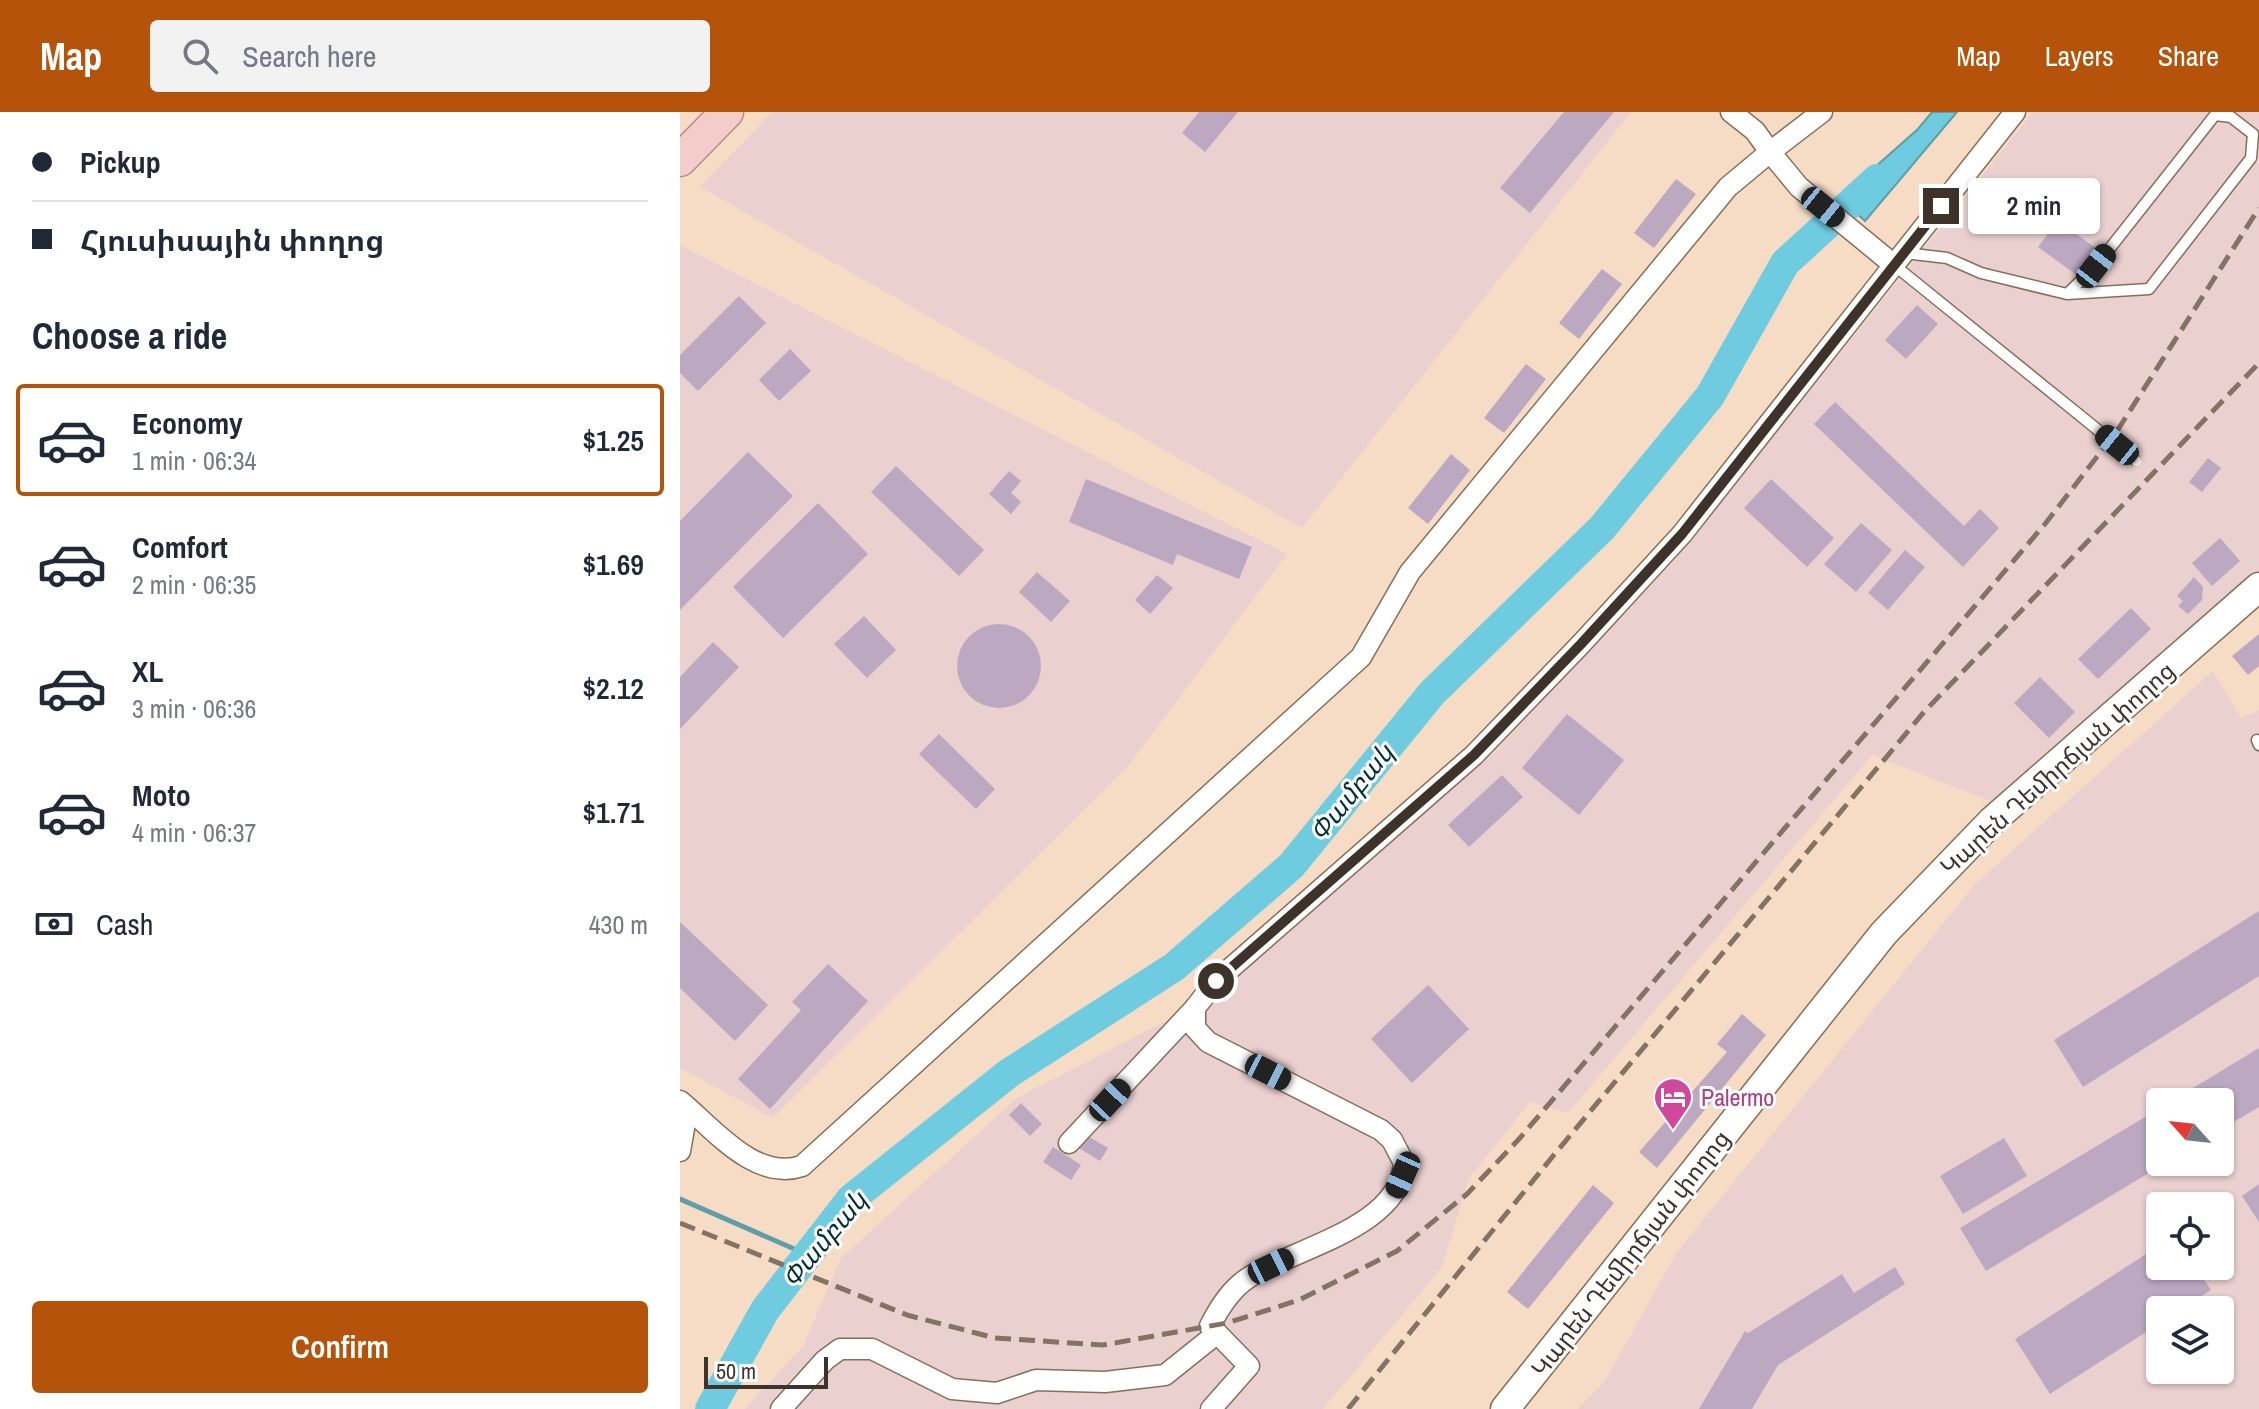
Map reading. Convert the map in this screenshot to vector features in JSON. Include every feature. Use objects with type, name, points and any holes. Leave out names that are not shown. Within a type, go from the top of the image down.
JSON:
[{"type":"highway","points":[[680,160],[727,112]]},
{"type":"main road","name":"Կարեն Դեմիրճյան փողոց","points":[[1505,1409],[1884,933],[1992,821],[2259,587]]},
{"type":"street","points":[[1731,112],[1755,131],[1799,187],[1872,248],[1900,259]]},
{"type":"street","points":[[680,1101],[753,1161],[785,1172],[802,1166],[1361,657],[1410,572],[1728,187],[1822,112]]},
{"type":"street","points":[[1069,1143],[1195,1008],[1216,981],[1474,755],[1682,534],[2015,112]]},
{"type":"street","points":[[1195,1008],[1195,1028],[1208,1042],[1381,1130],[1392,1140],[1404,1163],[1396,1190],[1378,1212],[1236,1287],[1210,1326],[1215,1335],[1242,1356],[1249,1366],[1211,1409]]},
{"type":"street","points":[[680,1107],[685,1123],[680,1151]]},
{"type":"street","points":[[781,1409],[825,1360],[840,1349],[855,1346],[885,1353],[952,1389],[997,1393],[1036,1380],[1105,1382],[1165,1375],[1215,1335]]},
{"type":"lane","points":[[1900,259],[1947,258],[1981,273],[2067,294],[2149,289],[2251,158],[2253,134],[2231,117],[2215,115],[2096,266],[2067,294]]},
{"type":"lane","points":[[1900,259],[2136,461]]},
{"type":"shaded area","points":[[772,112],[1631,112],[1302,528],[700,187]]},
{"type":"shaded area","points":[[2033,112],[2259,112],[2259,577],[1998,804],[1872,755],[1568,1113],[1530,1102],[1469,1178],[1442,1267],[1323,1409],[745,1409],[803,1346],[841,1258],[1018,1097],[1207,1000],[1493,754],[1673,562]]},
{"type":"shaded area","points":[[680,245],[1287,554],[1128,766],[773,1118],[680,1068]]},
{"type":"shaded area","points":[[2213,671],[2241,718],[2259,710],[2259,1409],[1578,1409],[1605,1381],[1677,1252],[1975,884]]},
{"type":"water","points":[[1932,112],[1957,112],[1865,221],[1840,198],[1918,129]]},
{"type":"building","points":[[1199,112],[1238,112],[1205,152],[1182,133]]},
{"type":"building","points":[[1564,112],[1614,112],[1530,213],[1500,188]]},
{"type":"building","points":[[1676,179],[1696,194],[1654,248],[1634,233]]},
{"type":"building","points":[[2058,220],[2098,250],[2078,276],[2038,247]]},
{"type":"building","points":[[1602,269],[1622,284],[1579,339],[1559,323]]},
{"type":"building","points":[[739,296],[766,323],[698,391],[680,373],[680,355]]},
{"type":"building","points":[[1917,305],[1938,324],[1906,359],[1885,340]]},
{"type":"building","points":[[790,349],[811,371],[779,401],[759,380]]},
{"type":"building","points":[[1526,364],[1546,379],[1504,433],[1484,418]]},
{"type":"building","points":[[1835,402],[1964,526],[1980,509],[1999,528],[1963,567],[1814,424]]},
{"type":"building","points":[[748,452],[793,496],[680,610],[680,521]]},
{"type":"building","points":[[1451,454],[1470,470],[1428,524],[1408,508]]},
{"type":"building","points":[[2208,458],[2221,468],[2202,492],[2189,482]]},
{"type":"building","points":[[896,466],[984,550],[959,576],[871,492]]},
{"type":"building","points":[[1009,471],[1021,481],[1011,493],[1021,502],[1011,514],[989,494]]},
{"type":"building","points":[[1086,479],[1252,547],[1239,579],[1177,554],[1173,565],[1069,522]]},
{"type":"building","points":[[1771,479],[1834,538],[1807,567],[1744,508]]},
{"type":"building","points":[[818,503],[868,554],[783,638],[733,587]]},
{"type":"building","points":[[1861,523],[1892,550],[1856,592],[1824,564]]},
{"type":"building","points":[[2220,538],[2240,561],[2212,586],[2192,563]]},
{"type":"building","points":[[1905,550],[1925,567],[1888,610],[1868,593]]},
{"type":"building","points":[[1037,572],[1070,601],[1051,622],[1019,592]]},
{"type":"building","points":[[1157,575],[1173,588],[1150,614],[1135,600]]},
{"type":"building","points":[[2194,577],[2203,587],[2202,600],[2188,614],[2178,606],[2183,601],[2177,596]]},
{"type":"building","points":[[2131,608],[2151,629],[2098,679],[2078,659]]},
{"type":"building","points":[[864,616],[896,650],[867,678],[834,644]]},
{"type":"building","points":[[999,624],[1015,627],[1029,636],[1038,650],[1041,666],[1038,682],[1029,696],[1015,705],[999,708],[983,705],[969,696],[960,682],[957,666],[960,650],[969,636],[983,627]]},
{"type":"building","points":[[2259,634],[2259,666],[2248,675],[2232,656]]},
{"type":"building","points":[[713,642],[739,667],[680,729],[680,677]]},
{"type":"building","points":[[2040,677],[2075,712],[2049,738],[2014,703]]},
{"type":"building","points":[[1567,714],[1624,760],[1579,815],[1522,768]]},
{"type":"building","points":[[939,734],[995,789],[976,809],[919,754]]},
{"type":"building","points":[[1502,775],[1523,797],[1469,847],[1448,825]]},
{"type":"building","points":[[2259,911],[2259,976],[2083,1087],[2054,1040]]},
{"type":"building","points":[[680,922],[768,1005],[735,1041],[680,988]]},
{"type":"building","points":[[828,964],[868,1001],[770,1109],[738,1079],[801,1010],[792,1002]]},
{"type":"building","points":[[1428,985],[1469,1029],[1412,1083],[1371,1039]]},
{"type":"building","points":[[1742,1014],[1766,1035],[1657,1168],[1639,1152],[1727,1052],[1717,1044]]},
{"type":"building","points":[[2259,1048],[2259,1107],[2234,1122],[2234,1088],[2193,1088]]},
{"type":"building","points":[[1021,1103],[1042,1124],[1030,1136],[1009,1115]]},
{"type":"building","points":[[2146,1116],[2146,1175],[1986,1271],[1960,1228]]},
{"type":"building","points":[[1086,1135],[1108,1148],[1100,1161],[1079,1148]]},
{"type":"building","points":[[2004,1138],[2027,1176],[1963,1214],[1940,1176]]},
{"type":"building","points":[[1053,1147],[1081,1165],[1071,1180],[1043,1162]]},
{"type":"building","points":[[2259,1184],[2259,1222],[2242,1196]]},
{"type":"building","points":[[1593,1185],[1614,1203],[1528,1309],[1507,1292]]},
{"type":"building","points":[[2146,1254],[2146,1280],[2204,1280],[2211,1290],[2202,1296],[2146,1296],[2146,1332],[2050,1394],[2015,1339]]},
{"type":"building","points":[[1895,1267],[1905,1284],[1778,1365],[1752,1409],[1699,1409],[1745,1331],[1748,1333],[1842,1274],[1854,1293]]},
{"type":"waterway","name":"Փամբակ","points":[[710,1409],[765,1310],[851,1199],[1009,1073],[1174,967],[1291,866],[1432,693],[1602,528],[1710,396],[1785,263],[1877,179]]},
{"type":"waterway","points":[[680,1199],[808,1255]]},
{"type":"railway","points":[[680,1223],[907,1315],[995,1338],[1103,1345],[1227,1323],[1299,1300],[1397,1251],[1467,1194],[1519,1139],[2045,524],[2117,431],[2259,208]]},
{"type":"railway","points":[[1348,1409],[1553,1156],[1924,712],[2259,363]]},
{"type":"place","name":"Palermo","points":[[1673,1131]]},
{"type":"route","points":[[1216,981],[1474,755],[1581,644],[1682,534],[1941,206]]}]
